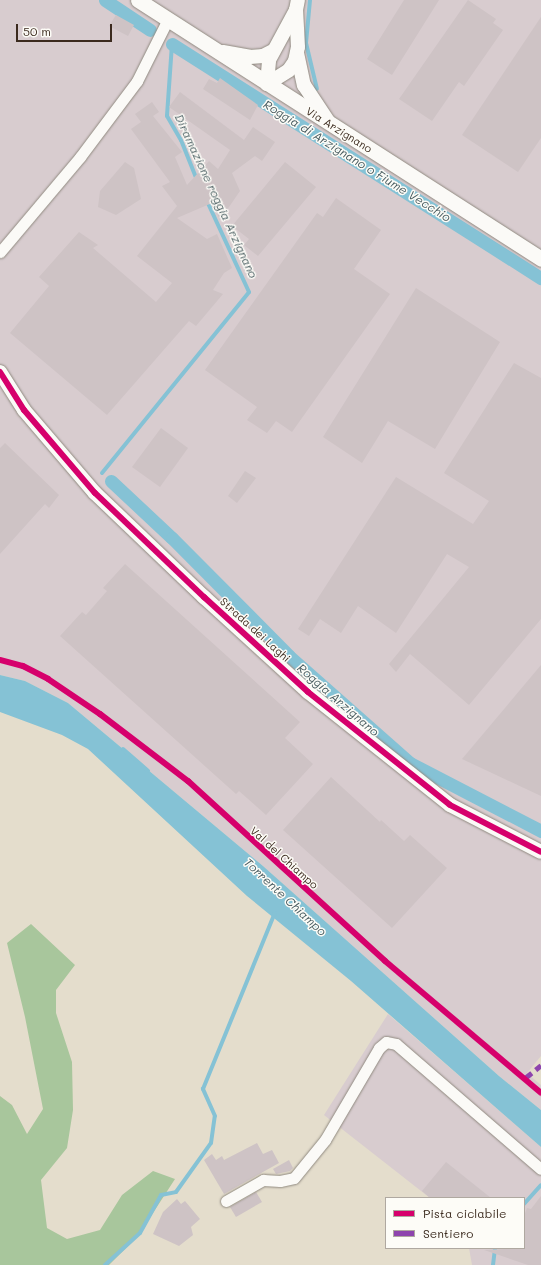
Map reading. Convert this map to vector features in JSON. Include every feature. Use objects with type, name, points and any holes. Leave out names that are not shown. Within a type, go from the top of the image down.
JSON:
[{"type":"main road","name":"Via Arzignano","points":[[138,0],[541,259]]},
{"type":"street","points":[[267,84],[268,60],[297,5]]},
{"type":"street","points":[[297,5],[297,53],[304,85],[331,125]]},
{"type":"street","points":[[0,252],[80,157],[137,81],[168,19]]},
{"type":"street","points":[[216,50],[238,57],[263,56],[273,51]]},
{"type":"street","points":[[267,84],[289,70],[297,53]]},
{"type":"street","name":"Strada dei Laghi","points":[[0,372],[24,410],[96,493],[204,598],[308,692],[450,805],[541,852]]},
{"type":"street","points":[[226,1201],[263,1180],[280,1181],[294,1178],[326,1140],[379,1048],[386,1042],[396,1044],[541,1169]]},
{"type":"shaded area","points":[[0,0],[541,0],[541,1056],[527,1073],[541,1085],[541,1110],[499,1076],[263,866],[68,703],[25,681],[0,675]]},
{"type":"shaded area","points":[[388,1014],[541,1147],[541,1265],[472,1265],[469,1249],[525,1249],[525,1197],[429,1197],[324,1115]]},
{"type":"green space","points":[[31,924],[75,965],[56,990],[56,1013],[72,1062],[73,1110],[67,1148],[41,1180],[47,1228],[67,1239],[100,1230],[122,1195],[153,1171],[175,1179],[138,1236],[109,1265],[0,1265],[0,1096],[12,1105],[27,1134],[43,1109],[25,1017],[7,943]]},
{"type":"water","points":[[0,675],[25,681],[68,703],[263,866],[499,1076],[541,1110],[541,1147],[351,981],[247,896],[88,749],[62,735],[0,712]]},
{"type":"building","points":[[404,0],[439,0],[392,75],[367,59]]},
{"type":"building","points":[[468,0],[496,19],[493,23],[503,30],[464,86],[459,82],[432,121],[399,99]]},
{"type":"building","points":[[116,15],[134,25],[128,36],[109,26]]},
{"type":"building","points":[[541,17],[541,138],[518,172],[462,135]]},
{"type":"building","points":[[220,78],[258,105],[250,120],[203,89],[209,79],[217,83]]},
{"type":"building","points":[[180,92],[244,140],[253,127],[275,142],[262,161],[255,156],[232,173],[240,191],[220,220],[212,203],[177,218],[207,239],[217,234],[232,268],[224,273],[213,290],[223,294],[196,326],[189,321],[107,415],[10,333],[49,286],[39,277],[79,232],[98,245],[93,248],[156,302],[172,283],[137,256],[177,206],[162,186],[170,182],[131,129],[141,122],[135,114],[152,102],[159,112],[153,116],[182,152],[175,157],[187,185],[209,161],[218,169],[230,150],[169,107]]},
{"type":"building","points":[[125,162],[134,168],[141,199],[116,215],[98,207],[100,191]]},
{"type":"building","points":[[285,162],[316,187],[258,256],[244,245],[249,239],[232,226]]},
{"type":"building","points":[[336,198],[381,230],[354,269],[390,294],[292,432],[276,421],[267,433],[247,420],[257,407],[205,370],[317,213],[323,217]]},
{"type":"building","points":[[416,288],[500,342],[435,449],[388,421],[362,463],[323,437]]},
{"type":"building","points":[[514,363],[541,378],[541,619],[469,705],[410,654],[396,672],[389,664],[469,567],[447,554],[396,633],[358,606],[341,633],[320,619],[309,636],[298,629],[396,477],[473,524],[489,501],[444,473]]},
{"type":"building","points":[[161,428],[188,448],[160,487],[132,467]]},
{"type":"building","points":[[5,443],[59,495],[49,508],[45,504],[0,554],[0,448]]},
{"type":"building","points":[[245,471],[256,478],[237,503],[228,496]]},
{"type":"building","points":[[125,564],[300,722],[285,738],[313,764],[266,815],[239,791],[236,794],[60,636],[82,612],[86,615],[107,591],[103,588]]},
{"type":"building","points":[[541,665],[541,796],[462,759]]},
{"type":"building","points":[[331,777],[380,822],[381,820],[404,841],[410,835],[447,868],[392,928],[283,830]]},
{"type":"building","points":[[257,1143],[263,1154],[272,1150],[279,1163],[224,1194],[204,1160],[212,1154],[216,1160],[222,1156],[224,1160]]},
{"type":"building","points":[[289,1160],[293,1168],[290,1171],[276,1174],[273,1169]]},
{"type":"building","points":[[446,1162],[490,1197],[429,1197],[422,1191]]},
{"type":"building","points":[[256,1192],[262,1202],[236,1217],[230,1207]]},
{"type":"building","points":[[541,1196],[541,1265],[528,1265],[484,1250],[525,1249],[525,1213],[527,1208],[531,1209]]},
{"type":"building","points":[[177,1199],[181,1204],[185,1201],[200,1219],[191,1227],[193,1235],[179,1246],[153,1234],[163,1212]]},
{"type":"waterway","name":"Roggia di Arzignano o Fiume Vecchio","points":[[105,0],[150,30]]},
{"type":"waterway","points":[[310,0],[306,43],[317,89]]},
{"type":"waterway","name":"Diramazione roggia Arzignano","points":[[172,44],[167,116],[181,140],[197,180]]},
{"type":"waterway","name":"Roggia di Arzignano o Fiume Vecchio","points":[[172,44],[541,278]]},
{"type":"waterway","name":"Diramazione roggia Arzignano","points":[[102,473],[249,292],[207,201]]},
{"type":"waterway","name":"Roggia Arzignano","points":[[111,481],[172,538],[289,656],[410,763],[541,831]]},
{"type":"waterway","name":"Torrente Chiampo","points":[[123,749],[148,771]]},
{"type":"waterway","points":[[105,1265],[140,1233],[161,1195],[176,1192],[211,1143],[215,1116],[203,1089],[275,913]]},
{"type":"waterway","points":[[525,1203],[541,1185]]},
{"type":"waterway","points":[[493,1265],[495,1249]]},
{"type":"marked path","points":[[524,1079],[541,1065]]},
{"type":"cycle path","points":[[0,372],[24,410],[95,493],[204,597],[308,692],[450,805],[541,852]]},
{"type":"cycle path","name":"Val del Chiampo","points":[[0,660],[23,666],[48,679],[100,714],[188,781],[385,961],[541,1093]]}]
